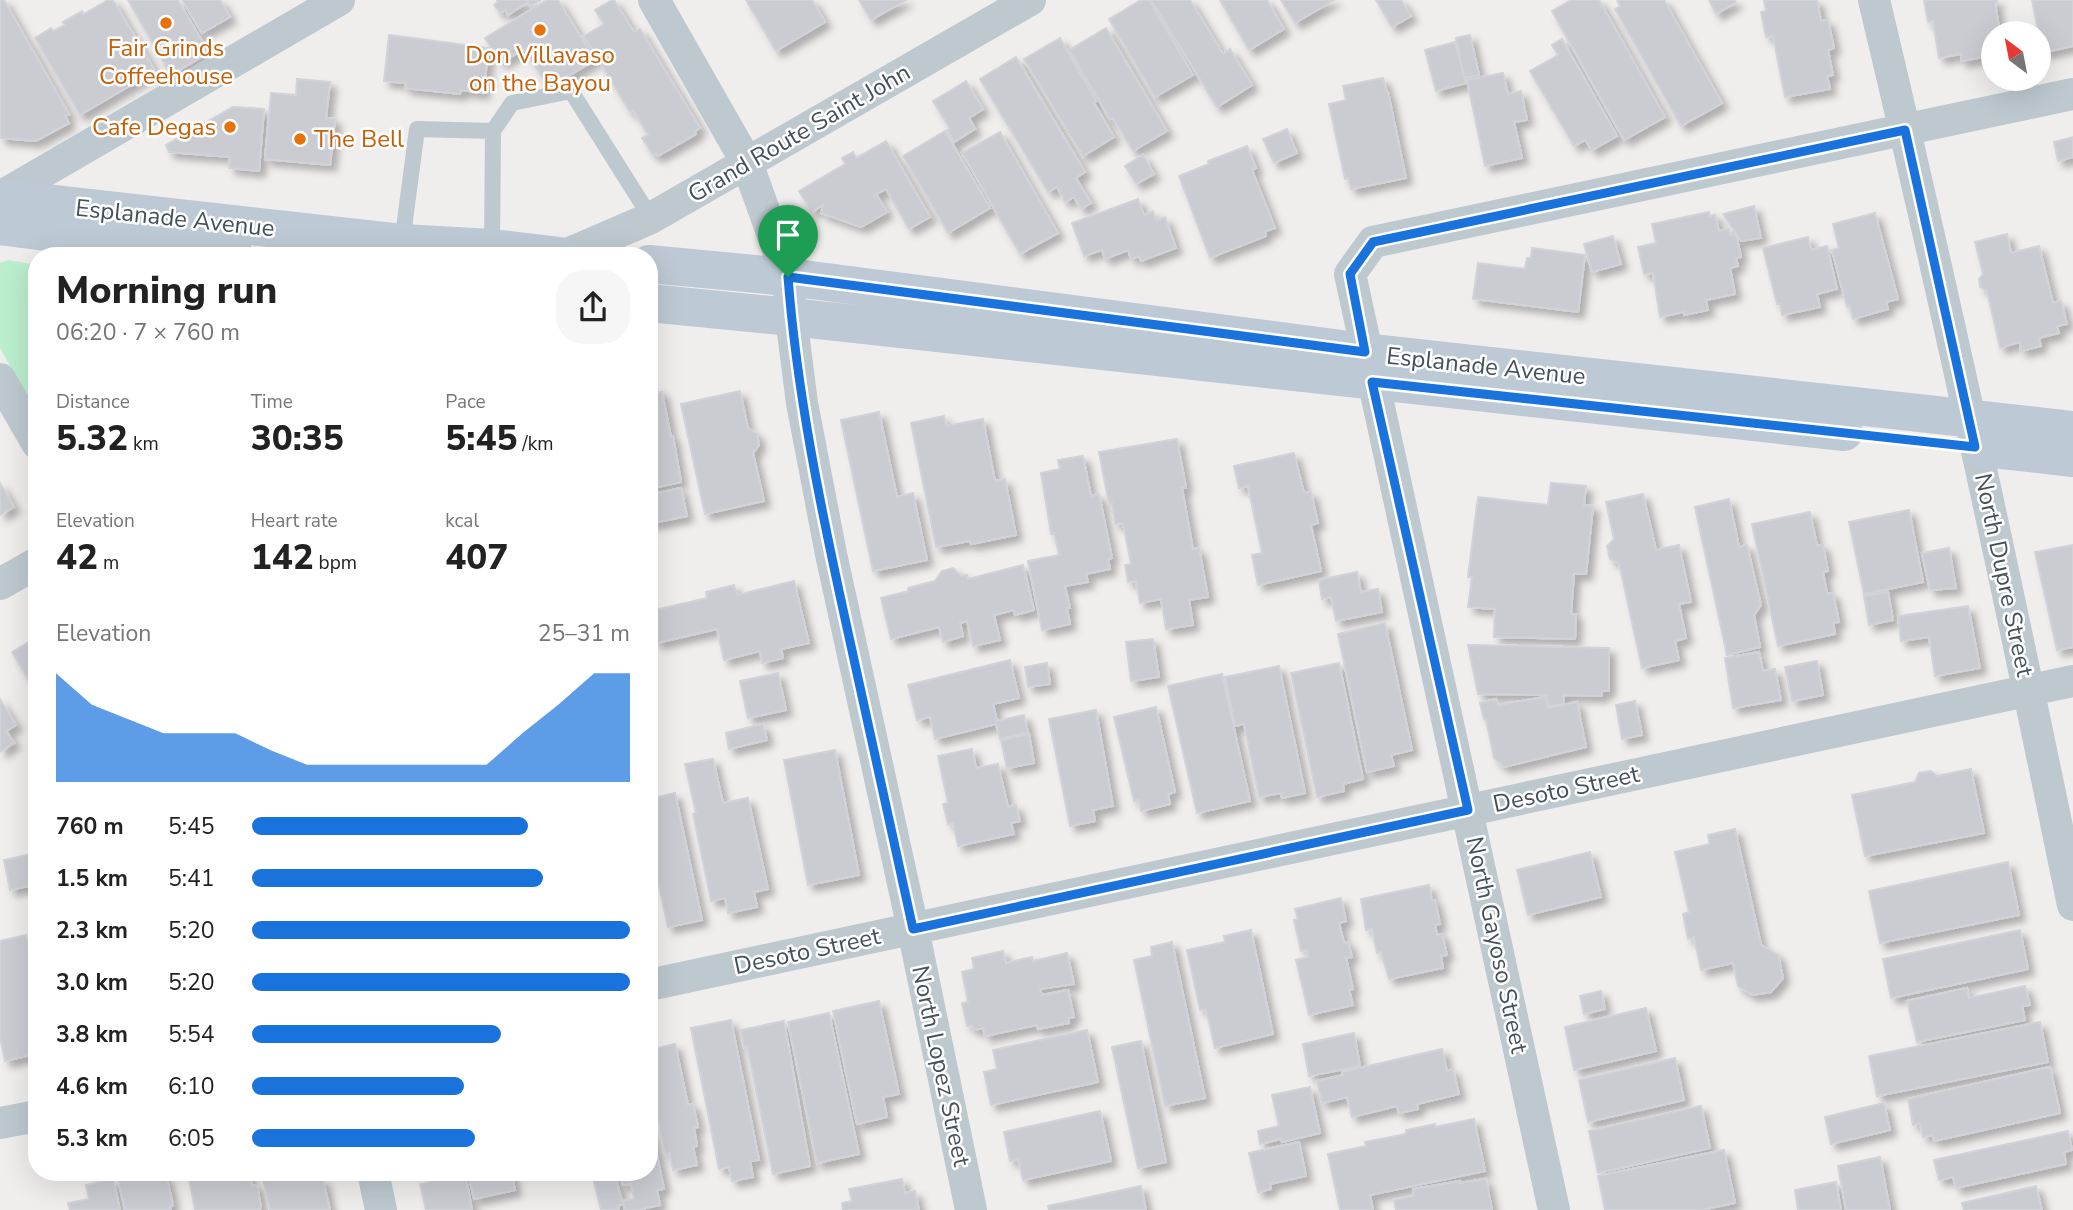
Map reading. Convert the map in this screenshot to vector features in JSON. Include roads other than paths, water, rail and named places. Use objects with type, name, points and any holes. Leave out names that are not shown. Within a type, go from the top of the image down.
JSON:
[{"type":"street","points":[[0,198],[339,0]]},
{"type":"street","name":"North Lopez Street","points":[[654,0],[747,163],[788,277],[802,403],[831,554],[971,1210]]},
{"type":"street","name":"Grand Route Saint John","points":[[582,247],[651,218],[1030,0]]},
{"type":"street","name":"North Dupre Street","points":[[1874,0],[1973,433],[2073,905]]},
{"type":"street","name":"North Gayoso Street","points":[[1554,1210],[1350,274],[1373,242],[2073,94]]},
{"type":"street","name":"Esplanade Avenue","points":[[0,198],[402,243],[474,247]]},
{"type":"street","name":"Esplanade Avenue","points":[[0,226],[164,247]]},
{"type":"street","name":"Esplanade Avenue","points":[[658,265],[788,277],[1369,367]]},
{"type":"street","name":"Esplanade Avenue","points":[[658,304],[1369,367],[1973,433],[2073,458]]},
{"type":"street","points":[[0,379],[28,427]]},
{"type":"street","name":"Esplanade Avenue","points":[[1973,433],[2073,430]]},
{"type":"street","points":[[0,584],[28,568]]},
{"type":"street","name":"Desoto Street","points":[[658,983],[2073,681]]},
{"type":"street","points":[[0,1123],[28,1117]]},
{"type":"street","points":[[375,1181],[381,1210]]},
{"type":"lane","points":[[492,247],[493,131],[512,103],[571,91],[651,218]]},
{"type":"lane","points":[[402,243],[417,129],[493,131]]},
{"type":"place","name":"Fair Grinds Coffeehouse","points":[[166,23]]},
{"type":"place","name":"Don Villavaso on the Bayou","points":[[540,30]]},
{"type":"place","name":"Cafe Degas","points":[[230,127]]},
{"type":"place","name":"The Bell","points":[[300,139]]}]
